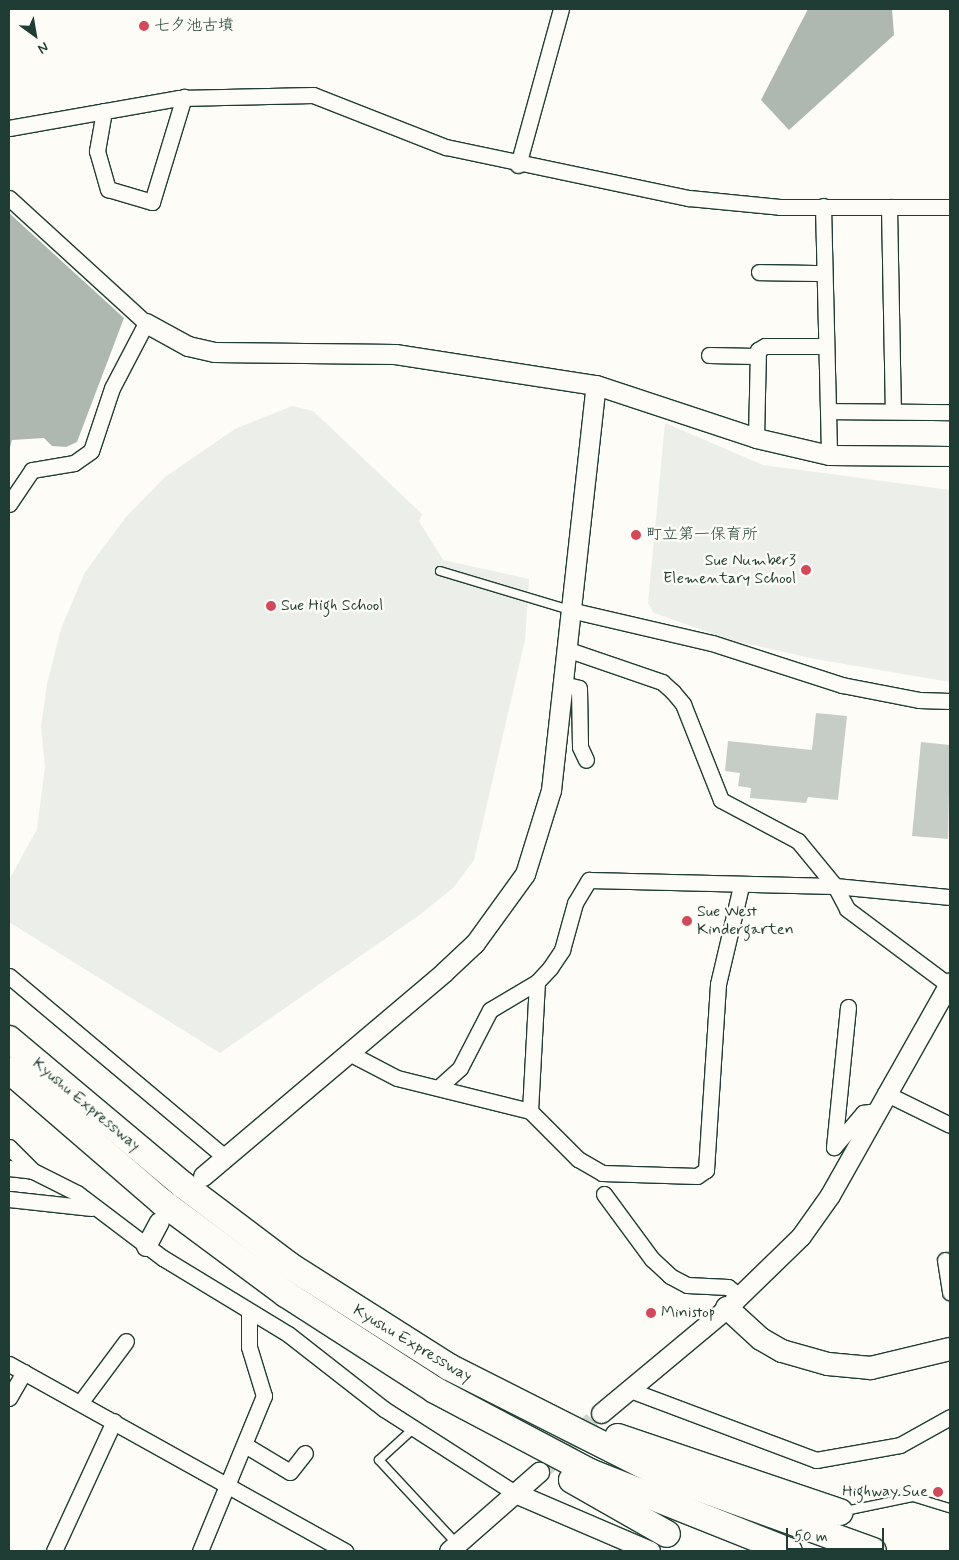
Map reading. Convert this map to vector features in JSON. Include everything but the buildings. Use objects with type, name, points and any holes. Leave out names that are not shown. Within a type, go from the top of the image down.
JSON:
[{"type":"highway","name":"Kyushu Expressway","points":[[9,1038],[183,1185],[342,1301],[449,1367],[605,1449],[718,1498],[873,1551]]},
{"type":"highway","name":"Kyushu Expressway","points":[[9,1070],[162,1202],[361,1344],[492,1422],[590,1472],[789,1551]]},
{"type":"highway","points":[[342,1301],[487,1381],[615,1436],[840,1512]]},
{"type":"highway","points":[[361,1344],[469,1422],[659,1542]]},
{"type":"main road","points":[[733,1302],[775,1347],[828,1364],[871,1368],[950,1349]]},
{"type":"street","points":[[518,165],[561,9]]},
{"type":"street","points":[[9,128],[184,97],[313,95],[446,147],[518,165],[689,198],[780,207],[950,207]]},
{"type":"street","points":[[104,111],[97,151],[108,189],[152,202],[184,97]]},
{"type":"street","points":[[9,198],[146,323],[188,346],[214,352],[395,354],[596,385],[756,438],[829,455],[950,456]]},
{"type":"street","points":[[823,206],[829,455]]},
{"type":"street","points":[[889,207],[893,411]]},
{"type":"street","points":[[759,272],[824,273]]},
{"type":"street","points":[[9,504],[32,470],[74,463],[91,451],[112,388],[146,323]]},
{"type":"street","points":[[756,438],[755,356],[765,346],[826,346]]},
{"type":"street","points":[[709,355],[755,356]]},
{"type":"street","points":[[204,1176],[475,943],[525,874],[551,790],[596,385]]},
{"type":"street","points":[[828,411],[950,412]]},
{"type":"street","points":[[570,610],[712,643],[842,684],[919,700],[950,701]]},
{"type":"street","points":[[566,649],[653,679],[673,692],[683,704],[721,800],[798,841],[835,886],[848,909],[950,984],[884,1093],[830,1195],[801,1236],[733,1302],[601,1413]]},
{"type":"street","points":[[563,684],[579,688],[580,747],[586,760]]},
{"type":"street","points":[[439,1087],[460,1068],[490,1010],[537,982],[562,950],[575,902],[589,880],[741,886],[835,886],[950,897]]},
{"type":"street","points":[[347,1052],[397,1078],[530,1111],[578,1159],[602,1172],[697,1176],[706,1170],[718,984],[741,886]]},
{"type":"street","points":[[9,976],[225,1157]]},
{"type":"street","points":[[530,1111],[537,982]]},
{"type":"street","points":[[848,1007],[834,1147],[863,1113],[876,1111]]},
{"type":"street","points":[[884,1093],[950,1125]]},
{"type":"street","points":[[9,1147],[33,1171],[77,1193],[94,1209],[146,1246],[249,1315],[288,1334],[413,1429],[514,1493],[659,1542]]},
{"type":"street","points":[[9,1168],[33,1171]]},
{"type":"street","points":[[604,1194],[670,1276],[687,1285],[728,1287],[733,1302]]},
{"type":"street","points":[[9,1199],[94,1209]]},
{"type":"street","points":[[146,1246],[159,1222]]},
{"type":"street","points":[[946,1260],[950,1293]]},
{"type":"street","points":[[200,1551],[264,1396],[249,1346],[249,1315]]},
{"type":"street","points":[[80,1403],[126,1341]]},
{"type":"street","points":[[9,1364],[229,1483],[345,1551]]},
{"type":"street","points":[[9,1398],[24,1372]]},
{"type":"street","points":[[630,1390],[816,1460],[900,1445],[950,1417]]},
{"type":"street","points":[[54,1551],[114,1421]]},
{"type":"street","points":[[245,1445],[290,1472],[305,1453]]},
{"type":"street","points":[[453,1548],[539,1472]]},
{"type":"lane","points":[[440,571],[570,610]]},
{"type":"lane","points":[[413,1429],[379,1460],[453,1548]]},
{"type":"lane","points":[[840,1512],[913,1497],[950,1508]]},
{"type":"shaded area","points":[[808,9],[892,9],[894,35],[789,130],[761,100]]},
{"type":"shaded area","points":[[9,213],[124,318],[77,442],[66,447],[52,446],[44,438],[12,440],[9,451]]},
{"type":"shaded area","points":[[292,406],[313,411],[422,514],[419,521],[443,560],[529,579],[525,640],[474,860],[454,887],[421,914],[220,1053],[9,922],[9,880],[37,829],[45,767],[41,727],[47,684],[61,629],[85,572],[126,517],[165,477],[235,429]]},
{"type":"shaded area","points":[[665,423],[763,465],[950,490],[950,682],[815,659],[731,640],[654,613],[648,603]]},
{"type":"tunnel","points":[[539,1472],[601,1413]]},
{"type":"place","name":"七夕池古墳","points":[[144,26]]},
{"type":"place","name":"町立第一保育所","points":[[636,535]]},
{"type":"place","name":"Sue Number3 Elementary School","points":[[806,570]]},
{"type":"place","name":"Sue High School","points":[[271,606]]},
{"type":"place","name":"Sue West Kindergarten","points":[[687,921]]},
{"type":"place","name":"Ministop","points":[[651,1313]]},
{"type":"place","name":"Highway Sue","points":[[938,1492]]}]
